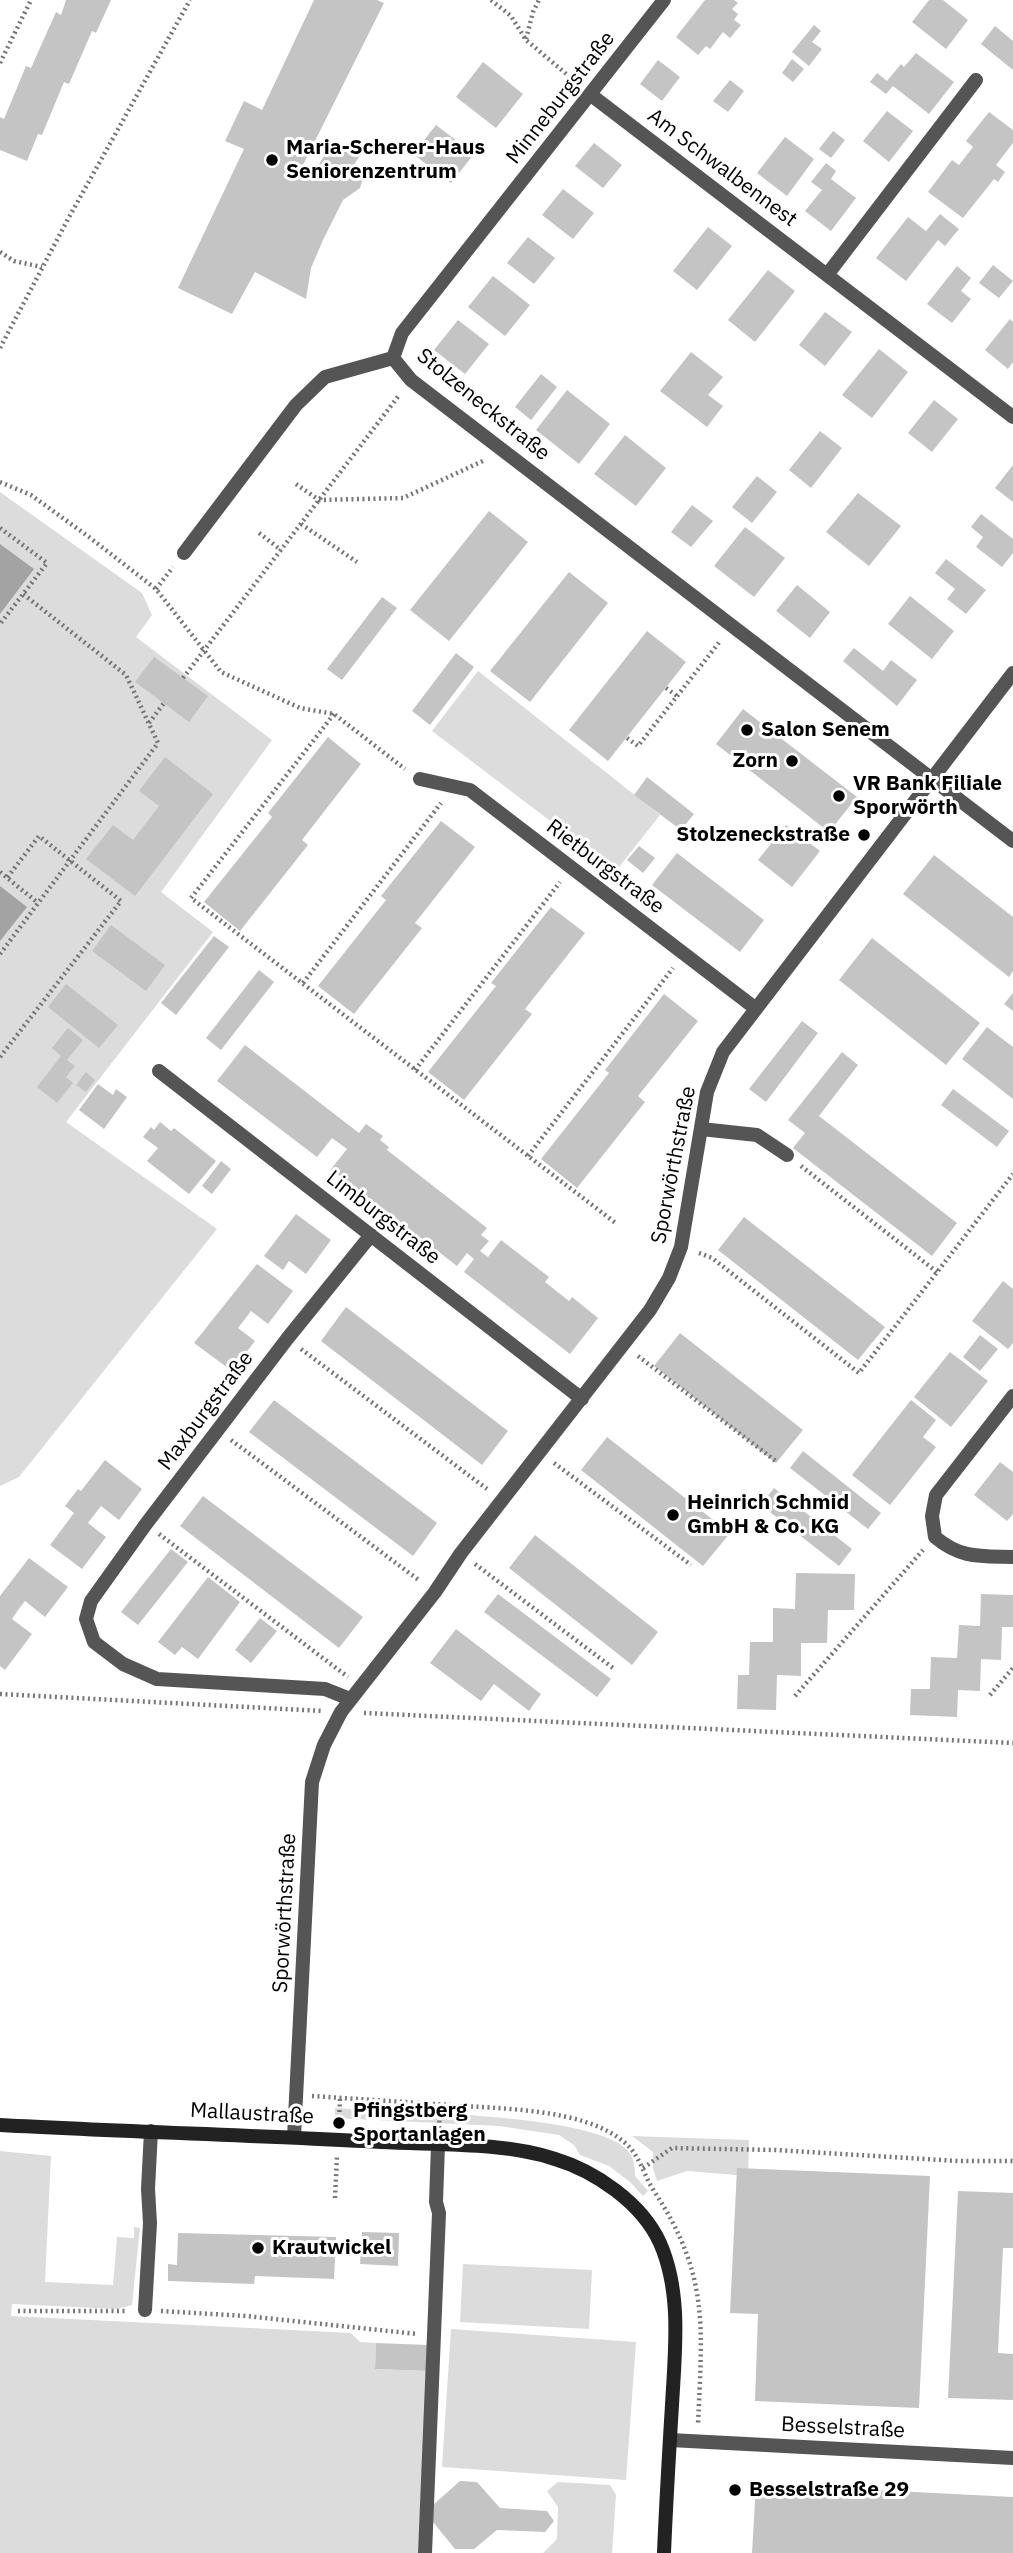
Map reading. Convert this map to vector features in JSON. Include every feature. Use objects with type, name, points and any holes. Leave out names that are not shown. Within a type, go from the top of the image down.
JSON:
[{"type":"street","name":"Minneburgstraße","points":[[393,358],[402,332],[664,0]]},
{"type":"street","points":[[827,275],[976,80]]},
{"type":"street","name":"Am Schwalbennest","points":[[591,94],[1013,417]]},
{"type":"street","points":[[184,553],[296,405],[325,377],[393,358]]},
{"type":"street","name":"Stolzeneckstraße","points":[[393,358],[411,380],[1013,841]]},
{"type":"street","name":"Sporwörthstraße","points":[[293,2137],[312,1782],[324,1745],[350,1699],[435,1592],[461,1553],[657,1299],[681,1247],[707,1092],[723,1052],[1013,673]]},
{"type":"street","name":"Rietburgstraße","points":[[420,779],[470,790],[755,1008]]},
{"type":"street","name":"Limburgstraße","points":[[159,1071],[582,1399]]},
{"type":"street","points":[[701,1129],[757,1135],[787,1155]]},
{"type":"street","name":"Maxburgstraße","points":[[350,1699],[325,1689],[157,1679],[123,1664],[94,1642],[86,1619],[91,1601],[146,1524],[370,1235]]},
{"type":"street","points":[[1013,1396],[936,1496],[932,1516],[935,1537],[947,1547],[966,1555],[1013,1557]]},
{"type":"street","name":"Mallaustraße","points":[[0,2125],[510,2149],[557,2159],[606,2184],[629,2203],[649,2225],[661,2245],[673,2291],[675,2316],[663,2553]]},
{"type":"street","points":[[145,2311],[151,2131]]},
{"type":"street","points":[[425,2553],[439,2213],[436,2202],[438,2145]]},
{"type":"street","name":"Besselstraße","points":[[670,2440],[1013,2458]]},
{"type":"path","points":[[0,63],[31,0]]},
{"type":"path","points":[[0,348],[190,0]]},
{"type":"path","points":[[491,0],[511,16],[526,40],[591,94]]},
{"type":"path","points":[[526,40],[539,0]]},
{"type":"path","points":[[0,252],[15,261],[42,267]]},
{"type":"path","points":[[183,678],[411,380]]},
{"type":"path","points":[[296,484],[319,500],[403,498],[505,451]]},
{"type":"path","points":[[0,482],[32,495],[156,589],[221,672],[300,708],[334,714],[420,779]]},
{"type":"path","points":[[301,524],[356,562]]},
{"type":"path","points":[[0,528],[47,563],[0,624]]},
{"type":"path","points":[[259,533],[281,550]]},
{"type":"path","points":[[156,589],[184,553]]},
{"type":"path","points":[[0,954],[158,744],[127,675],[23,594]]},
{"type":"path","points":[[627,738],[638,746],[732,625]]},
{"type":"path","points":[[666,688],[677,696]]},
{"type":"path","points":[[149,723],[164,703]]},
{"type":"path","points":[[334,714],[191,898],[617,1224]]},
{"type":"path","points":[[303,983],[454,787]]},
{"type":"path","points":[[0,1057],[121,901],[39,836],[7,878]]},
{"type":"path","points":[[415,1070],[571,867]]},
{"type":"path","points":[[0,872],[38,903]]},
{"type":"path","points":[[528,1156],[684,954]]},
{"type":"path","points":[[787,1155],[937,1272]]},
{"type":"path","points":[[681,1247],[712,1258],[859,1373],[1013,1174]]},
{"type":"path","points":[[287,1339],[502,1500]]},
{"type":"path","points":[[623,1345],[777,1462]]},
{"type":"path","points":[[217,1430],[435,1592]]},
{"type":"path","points":[[540,1452],[691,1565]]},
{"type":"path","points":[[146,1524],[360,1686]]},
{"type":"path","points":[[795,1696],[935,1537]]},
{"type":"path","points":[[461,1553],[613,1668]]},
{"type":"path","points":[[195,1570],[199,1564]]},
{"type":"path","points":[[249,1610],[253,1605]]},
{"type":"path","points":[[990,1695],[1013,1668]]},
{"type":"path","points":[[0,1694],[1013,1743]]},
{"type":"path","points":[[297,2094],[552,2114],[584,2122],[623,2140],[636,2155],[647,2182],[677,2229],[695,2279],[701,2315],[697,2442]]},
{"type":"path","points":[[643,2168],[672,2148],[1013,2161]]},
{"type":"path","points":[[18,2311],[145,2311],[246,2316],[435,2336]]},
{"type":"shaded area","points":[[0,492],[142,593],[152,615],[136,637],[272,740],[161,892],[213,932],[66,1122],[217,1229],[19,1477],[0,1486]]},
{"type":"shaded area","points":[[0,544],[34,569],[0,614]]},
{"type":"shaded area","points":[[478,671],[660,815],[616,871],[432,731]]},
{"type":"shaded area","points":[[0,886],[27,907],[0,941]]},
{"type":"shaded area","points":[[335,2108],[487,2116],[531,2121],[604,2136],[630,2154],[635,2176],[648,2191],[643,2196],[609,2166],[580,2155],[574,2145],[559,2135],[499,2126],[335,2118]]},
{"type":"shaded area","points":[[632,2136],[749,2140],[748,2176],[687,2171],[657,2181],[653,2168],[653,2152]]},
{"type":"shaded area","points":[[0,2151],[51,2156],[45,2282],[113,2285],[117,2237],[134,2238],[134,2227],[140,2228],[132,2305],[117,2309],[12,2304],[11,2316],[351,2333],[360,2342],[376,2343],[375,2369],[427,2371],[418,2553],[0,2553]]},
{"type":"shaded area","points":[[463,2264],[592,2270],[589,2329],[460,2322]]},
{"type":"shaded area","points":[[451,2329],[636,2342],[626,2480],[442,2467]]},
{"type":"shaded area","points":[[558,2482],[610,2485],[616,2495],[612,2553],[543,2553],[557,2539],[558,2507],[547,2491]]},
{"type":"building","points":[[66,0],[111,0],[96,33],[92,31],[69,84],[64,82],[42,135],[38,134],[27,161],[0,150],[0,117],[4,119],[26,66],[31,68],[56,12],[61,15]]},
{"type":"building","name":"Maria-Scherer-Haus Seniorenzentrum","points":[[314,0],[377,0],[384,3],[302,167],[314,173],[325,154],[342,150],[360,156],[355,163],[363,178],[360,188],[343,200],[323,240],[311,268],[306,299],[255,272],[232,314],[178,288],[244,149],[225,141],[244,101],[262,110]]},
{"type":"building","points":[[705,0],[734,0],[738,3],[732,9],[738,14],[734,20],[741,25],[730,38],[723,32],[710,49],[706,46],[698,55],[676,37]]},
{"type":"building","points":[[929,0],[943,0],[968,20],[946,49],[912,22]]},
{"type":"building","points":[[814,25],[821,31],[812,42],[822,49],[809,66],[792,52]]},
{"type":"building","points":[[995,26],[1013,41],[1013,70],[981,44]]},
{"type":"building","points":[[916,53],[954,82],[929,114],[893,86],[886,94],[870,82],[877,73],[887,81],[901,64],[904,67]]},
{"type":"building","points":[[792,59],[804,69],[793,82],[782,73]]},
{"type":"building","points":[[658,60],[680,77],[662,101],[640,84]]},
{"type":"building","points":[[483,62],[523,94],[496,128],[456,97]]},
{"type":"building","points":[[730,80],[744,91],[728,112],[713,101]]},
{"type":"building","points":[[887,111],[913,131],[889,162],[863,141]]},
{"type":"building","points":[[989,112],[1013,130],[1013,143],[996,165],[1005,172],[998,182],[994,179],[963,218],[928,192],[952,160],[959,165],[973,147],[966,141]]},
{"type":"building","points":[[436,125],[474,154],[451,183],[413,154]]},
{"type":"building","points":[[833,131],[845,140],[831,158],[819,149]]},
{"type":"building","points":[[785,137],[814,159],[787,196],[757,173]]},
{"type":"building","points":[[594,143],[622,165],[603,188],[575,166]]},
{"type":"building","points":[[826,163],[836,171],[831,179],[856,198],[831,231],[805,211],[822,190],[811,182]]},
{"type":"building","points":[[563,189],[594,213],[573,239],[542,215]]},
{"type":"building","points":[[940,214],[959,229],[945,246],[938,240],[906,281],[876,258],[908,217],[926,231]]},
{"type":"building","points":[[708,227],[732,246],[697,290],[673,271]]},
{"type":"building","points":[[528,237],[555,258],[534,284],[507,263]]},
{"type":"building","points":[[993,265],[1013,281],[999,298],[979,283]]},
{"type":"building","points":[[957,266],[971,278],[961,291],[971,299],[952,323],[927,304]]},
{"type":"building","points":[[768,270],[795,291],[755,342],[728,320]]},
{"type":"building","points":[[493,276],[530,305],[505,336],[468,307]]},
{"type":"building","points":[[825,312],[852,332],[825,366],[799,345]]},
{"type":"building","points":[[1010,319],[1013,322],[1013,362],[1008,369],[985,350]]},
{"type":"building","points":[[458,320],[489,344],[465,374],[434,350]]},
{"type":"building","points":[[879,349],[908,372],[872,418],[842,395]]},
{"type":"building","points":[[691,352],[723,377],[708,395],[723,406],[707,427],[660,391]]},
{"type":"building","points":[[541,374],[557,387],[531,420],[515,407]]},
{"type":"building","points":[[567,390],[610,424],[579,464],[536,430]]},
{"type":"building","points":[[934,400],[958,419],[932,452],[908,433]]},
{"type":"building","points":[[820,431],[842,448],[811,488],[789,470]]},
{"type":"building","points":[[625,435],[666,468],[636,506],[594,474]]},
{"type":"building","points":[[1013,465],[1013,502],[995,488]]},
{"type":"building","points":[[757,476],[777,492],[752,523],[732,507]]},
{"type":"building","points":[[858,493],[901,526],[869,566],[826,532]]},
{"type":"building","points":[[692,505],[713,521],[691,547],[671,532]]},
{"type":"building","points":[[489,511],[528,542],[449,641],[410,610]]},
{"type":"building","points":[[981,514],[1013,539],[1013,553],[1002,567],[976,547],[983,537],[971,527]]},
{"type":"building","points":[[745,527],[785,558],[754,597],[714,566]]},
{"type":"building","points":[[946,559],[986,590],[966,614],[947,599],[955,589],[935,573]]},
{"type":"building","points":[[569,572],[608,603],[530,702],[490,671]]},
{"type":"building","points":[[797,585],[830,612],[810,638],[776,611]]},
{"type":"building","points":[[910,596],[954,631],[932,659],[888,624]]},
{"type":"building","points":[[382,597],[397,608],[342,680],[327,669]]},
{"type":"building","points":[[647,631],[686,662],[608,761],[569,730]]},
{"type":"building","points":[[854,648],[883,671],[891,660],[917,680],[897,706],[843,661]]},
{"type":"building","points":[[456,653],[474,667],[430,725],[412,711]]},
{"type":"building","points":[[154,657],[208,696],[189,722],[135,682]]},
{"type":"building","points":[[743,709],[857,797],[829,832],[716,744]]},
{"type":"building","points":[[328,737],[361,764],[302,840],[308,845],[240,931],[204,902],[272,817],[268,813]]},
{"type":"building","points":[[165,757],[213,794],[135,896],[86,859],[113,825],[133,840],[159,806],[139,791]]},
{"type":"building","points":[[647,777],[694,814],[681,830],[634,795]]},
{"type":"building","points":[[441,821],[475,847],[415,923],[422,928],[354,1014],[318,986],[386,900],[381,896]]},
{"type":"building","points":[[786,825],[820,851],[792,887],[758,860]]},
{"type":"building","points":[[639,846],[655,858],[643,873],[627,860]]},
{"type":"building","points":[[677,853],[764,920],[740,952],[652,885]]},
{"type":"building","points":[[934,855],[1013,917],[1013,971],[1009,977],[903,894]]},
{"type":"building","points":[[551,907],[585,933],[525,1009],[532,1014],[464,1100],[428,1072],[496,986],[491,983]]},
{"type":"building","points":[[111,925],[165,965],[146,991],[92,951]]},
{"type":"building","points":[[214,936],[229,947],[176,1015],[161,1003]]},
{"type":"building","points":[[872,938],[980,1023],[946,1065],[839,980]]},
{"type":"building","points":[[259,970],[274,982],[221,1050],[206,1038]]},
{"type":"building","points":[[66,984],[118,1025],[99,1048],[48,1007]]},
{"type":"building","points":[[1013,993],[1013,1011],[1004,1004]]},
{"type":"building","points":[[664,994],[698,1021],[638,1096],[645,1102],[577,1188],[541,1159],[609,1073],[605,1070]]},
{"type":"building","points":[[802,1021],[818,1033],[766,1102],[749,1089]]},
{"type":"building","points":[[987,1027],[1013,1047],[1013,1099],[962,1059]]},
{"type":"building","points":[[68,1028],[83,1040],[67,1060],[75,1066],[66,1077],[73,1083],[57,1103],[37,1087],[61,1056],[52,1048]]},
{"type":"building","points":[[245,1045],[359,1133],[366,1124],[383,1136],[380,1140],[389,1147],[387,1150],[487,1228],[481,1235],[489,1241],[480,1251],[488,1257],[501,1240],[549,1277],[545,1282],[569,1301],[572,1297],[598,1318],[570,1354],[464,1272],[474,1259],[467,1253],[457,1266],[331,1169],[347,1149],[332,1138],[317,1157],[217,1081]]},
{"type":"building","points":[[842,1052],[858,1065],[819,1116],[957,1223],[932,1256],[793,1148],[805,1133],[788,1120]]},
{"type":"building","points":[[86,1072],[95,1080],[86,1092],[76,1085]]},
{"type":"building","points":[[98,1084],[113,1095],[116,1089],[127,1097],[104,1129],[79,1110]]},
{"type":"building","points":[[953,1089],[1009,1131],[997,1147],[941,1105]]},
{"type":"building","points":[[160,1122],[171,1131],[174,1128],[216,1161],[189,1194],[147,1161],[158,1148],[143,1137],[151,1127],[154,1130]]},
{"type":"building","points":[[221,1161],[231,1169],[212,1194],[202,1186]]},
{"type":"building","points":[[296,1214],[331,1240],[306,1274],[289,1261],[283,1270],[264,1256]]},
{"type":"building","points":[[744,1217],[885,1327],[858,1360],[718,1250]]},
{"type":"building","points":[[257,1264],[293,1291],[268,1324],[251,1311],[238,1328],[255,1341],[232,1371],[194,1343]]},
{"type":"building","points":[[1003,1281],[1013,1289],[1013,1343],[1008,1349],[972,1321]]},
{"type":"building","points":[[346,1307],[508,1431],[482,1465],[321,1341]]},
{"type":"building","points":[[680,1333],[803,1430],[776,1463],[654,1366]]},
{"type":"building","points":[[980,1335],[998,1349],[980,1371],[963,1357]]},
{"type":"building","points":[[950,1352],[988,1381],[951,1427],[914,1397]]},
{"type":"building","points":[[274,1400],[437,1523],[413,1556],[249,1432]]},
{"type":"building","points":[[911,1400],[936,1420],[923,1437],[936,1447],[890,1505],[852,1475]]},
{"type":"building","points":[[607,1437],[730,1533],[703,1566],[581,1470]]},
{"type":"building","points":[[803,1451],[881,1513],[868,1529],[790,1468]]},
{"type":"building","points":[[105,1460],[142,1489],[119,1520],[101,1506],[88,1523],[106,1537],[82,1569],[50,1545],[74,1513],[65,1506],[78,1489],[81,1491]]},
{"type":"building","points":[[1000,1462],[1013,1472],[1013,1514],[1007,1521],[974,1495]]},
{"type":"building","points":[[774,1488],[852,1549],[839,1566],[761,1505]]},
{"type":"building","points":[[203,1496],[363,1617],[339,1648],[180,1526]]},
{"type":"building","points":[[535,1535],[658,1632],[632,1665],[509,1568]]},
{"type":"building","points":[[171,1549],[188,1562],[138,1625],[121,1612]]},
{"type":"building","points":[[29,1558],[68,1587],[45,1617],[25,1601],[18,1610],[12,1619],[32,1634],[5,1670],[0,1666],[0,1596]]},
{"type":"building","points":[[796,1573],[855,1574],[854,1610],[828,1610],[827,1643],[801,1643],[801,1676],[777,1675],[776,1710],[737,1709],[738,1675],[749,1675],[750,1642],[773,1642],[773,1608],[795,1609]]},
{"type":"building","points":[[208,1577],[240,1602],[198,1659],[182,1647],[175,1655],[158,1642]]},
{"type":"building","points":[[498,1594],[611,1679],[597,1697],[484,1612]]},
{"type":"building","points":[[981,1594],[1013,1595],[1013,1627],[1002,1627],[1001,1660],[981,1659],[980,1691],[958,1690],[957,1717],[910,1715],[911,1689],[930,1689],[931,1657],[957,1658],[959,1625],[980,1626]]},
{"type":"building","points":[[260,1618],[277,1631],[251,1663],[235,1650]]},
{"type":"building","points":[[456,1629],[541,1694],[529,1711],[494,1684],[481,1701],[430,1663]]},
{"type":"building","points":[[737,2168],[930,2176],[919,2408],[755,2401],[758,2314],[730,2313]]},
{"type":"building","points":[[958,2191],[1013,2193],[1013,2248],[1003,2248],[998,2353],[1013,2354],[1013,2400],[948,2398]]},
{"type":"building","points":[[362,2232],[399,2233],[398,2266],[360,2264]]},
{"type":"building","points":[[178,2233],[336,2237],[334,2279],[255,2276],[254,2284],[168,2281],[168,2264],[177,2265]]},
{"type":"building","points":[[376,2343],[428,2345],[427,2371],[375,2369]]},
{"type":"building","points":[[460,2481],[477,2482],[500,2508],[547,2511],[554,2521],[545,2532],[497,2530],[474,2549],[455,2549],[433,2522],[433,2505]]},
{"type":"building","points":[[756,2484],[1013,2497],[1013,2553],[752,2553]]},
{"type":"building","name":"Besselstraße 29","points":[[729,2485],[741,2485],[740,2494],[729,2494]]},
{"type":"place","name":"Maria-Scherer-Haus Seniorenzentrum","points":[[272,160]]},
{"type":"place","name":"Salon Senem","points":[[747,730]]},
{"type":"place","name":"Zorn","points":[[792,761]]},
{"type":"place","name":"VR Bank Filiale Sporwörth","points":[[839,796]]},
{"type":"place","name":"Stolzeneckstraße","points":[[864,835]]},
{"type":"place","name":"Heinrich Schmid GmbH & Co. KG","points":[[673,1515]]},
{"type":"place","name":"Pfingstberg Sportanlagen","points":[[339,2123]]},
{"type":"place","name":"Krautwickel","points":[[258,2248]]},
{"type":"place","name":"Besselstraße 29","points":[[735,2490]]}]
